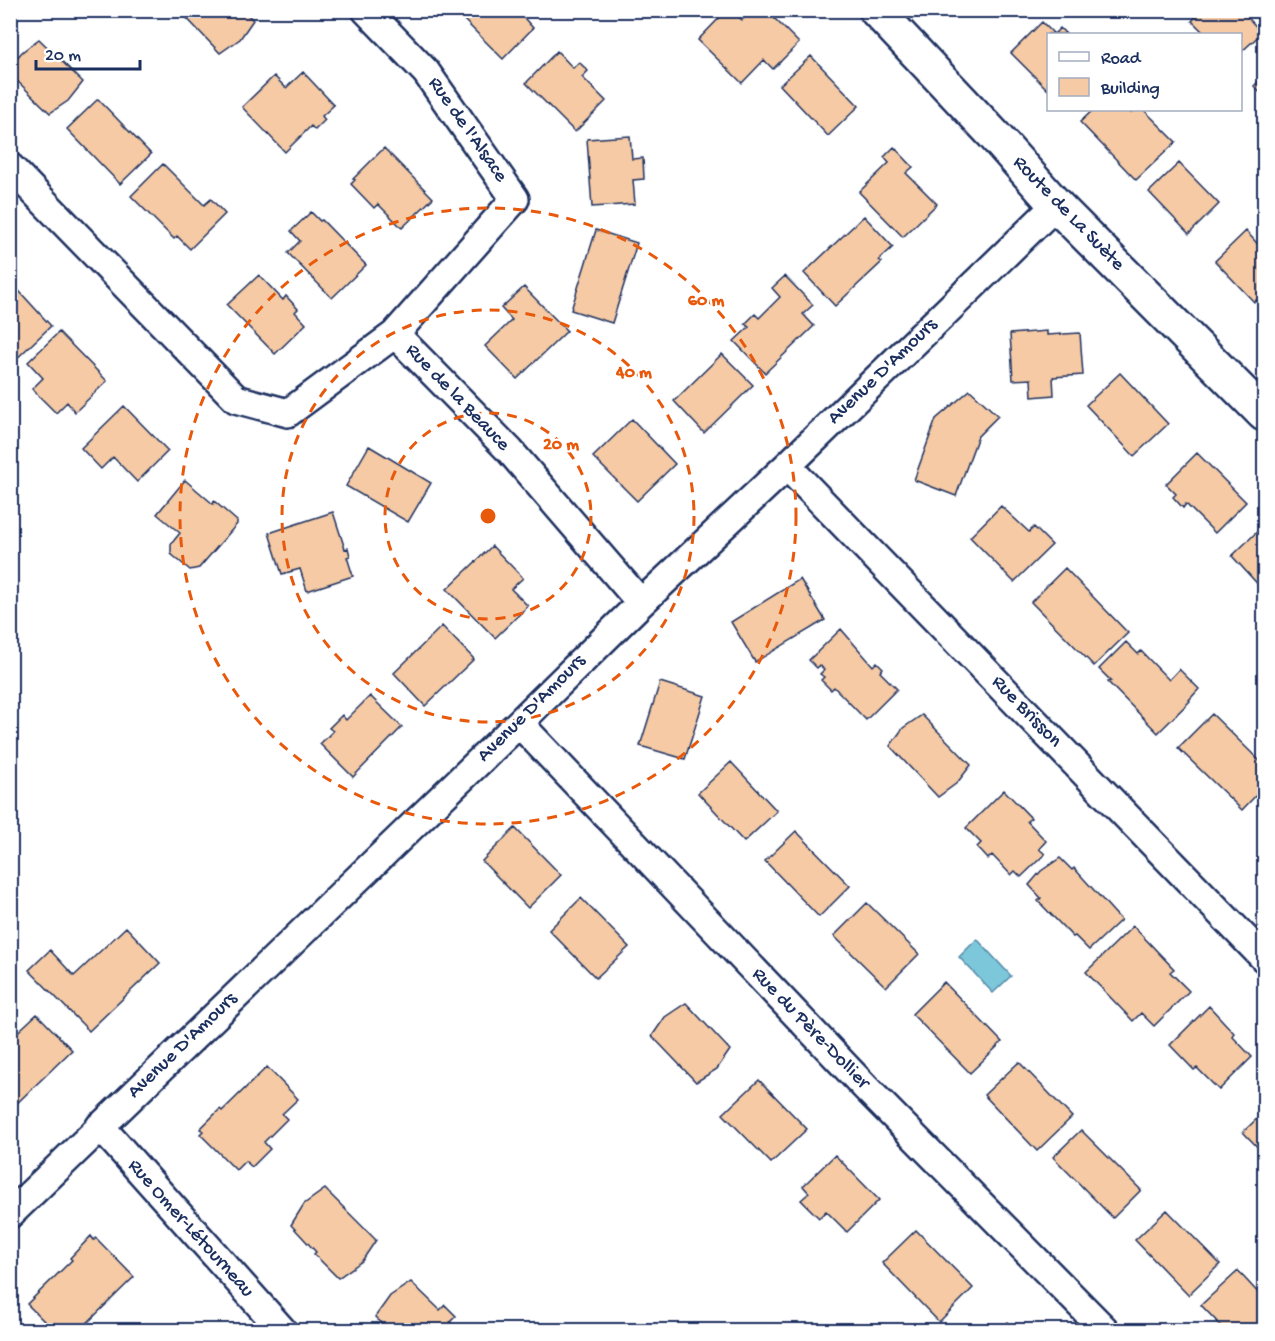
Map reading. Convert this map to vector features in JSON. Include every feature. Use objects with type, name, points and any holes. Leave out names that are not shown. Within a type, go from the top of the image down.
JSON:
[{"type":"street","name":"Rue de l'Alsace","points":[[366,10],[426,72],[516,199],[395,334]]},
{"type":"street","name":"Route de La Suète","points":[[876,10],[993,134],[1056,205],[1264,414]]},
{"type":"street","name":"Rue de la Beauce","points":[[10,167],[236,399],[288,413],[395,334],[510,451],[641,603]]},
{"type":"street","name":"Avenue D'Amours","points":[[10,1214],[1056,205]]},
{"type":"street","name":"Rue Brisson","points":[[788,466],[1264,958]]},
{"type":"street","name":"Rue du Père-Dollier","points":[[519,723],[865,1087],[1106,1330]]},
{"type":"street","name":"Rue Omer-Létourneau","points":[[99,1126],[282,1330]]},
{"type":"water","points":[[977,939],[1011,976],[993,993],[959,957]]},
{"type":"building","points":[[10,10],[18,15],[10,25]]},
{"type":"building","points":[[179,10],[243,10],[253,20],[240,39],[220,53]]},
{"type":"building","points":[[517,10],[533,28],[503,59],[455,11]]},
{"type":"building","points":[[727,10],[732,10],[742,20],[752,10],[766,10],[799,43],[773,69],[764,60],[742,83],[698,40]]},
{"type":"building","points":[[1202,10],[1241,10],[1262,33],[1242,51],[1242,33],[1204,33],[1192,21]]},
{"type":"building","points":[[1042,22],[1053,33],[1047,33],[1047,89],[1011,53]]},
{"type":"building","points":[[1060,28],[1065,33],[1055,33]]},
{"type":"building","points":[[39,39],[83,82],[68,101],[50,113],[10,74],[10,66],[22,52]]},
{"type":"building","points":[[557,51],[573,68],[579,62],[588,71],[582,77],[606,101],[575,132],[526,83]]},
{"type":"building","points":[[811,56],[859,106],[828,136],[780,85]]},
{"type":"building","points":[[303,72],[334,105],[322,116],[325,120],[315,130],[311,126],[285,152],[242,107],[274,76],[286,88]]},
{"type":"building","points":[[1264,76],[1264,97],[1254,86]]},
{"type":"building","points":[[98,99],[151,154],[120,184],[67,129]]},
{"type":"building","points":[[1092,111],[1129,111],[1131,113],[1145,111],[1176,142],[1136,180],[1080,122]]},
{"type":"building","points":[[630,136],[632,159],[643,158],[644,179],[633,180],[635,204],[592,207],[587,139]]},
{"type":"building","points":[[894,147],[913,167],[906,173],[937,204],[903,237],[859,192],[889,163],[884,157]]},
{"type":"building","points":[[384,148],[433,198],[402,228],[378,204],[374,208],[351,184],[355,180],[353,179]]},
{"type":"building","points":[[1179,163],[1219,204],[1189,234],[1149,192]]},
{"type":"building","points":[[163,164],[204,205],[211,199],[225,214],[190,249],[177,236],[174,239],[131,196]]},
{"type":"building","points":[[311,212],[320,221],[322,220],[366,265],[332,298],[288,253],[300,241],[291,231]]},
{"type":"building","points":[[864,216],[893,247],[879,260],[882,262],[835,306],[804,273]]},
{"type":"building","points":[[596,230],[637,243],[612,323],[571,310]]},
{"type":"building","points":[[1246,231],[1264,251],[1264,309],[1256,300],[1254,302],[1215,261]]},
{"type":"building","points":[[259,275],[283,300],[286,296],[298,309],[295,312],[306,324],[275,354],[227,305]]},
{"type":"building","points":[[785,276],[813,305],[803,314],[814,326],[765,373],[734,341],[749,327],[745,324],[755,314],[759,318],[780,297],[772,288]]},
{"type":"building","points":[[10,281],[51,326],[10,365]]},
{"type":"building","points":[[524,287],[567,331],[517,379],[485,346],[512,320],[501,308]]},
{"type":"building","points":[[1047,331],[1047,335],[1080,333],[1083,375],[1053,377],[1054,395],[1032,397],[1031,379],[1013,380],[1010,334]]},
{"type":"building","points":[[59,332],[107,381],[75,412],[67,402],[56,413],[32,389],[43,378],[28,362]]},
{"type":"building","points":[[722,354],[753,385],[704,433],[674,401]]},
{"type":"building","points":[[1120,373],[1168,424],[1134,456],[1086,405]]},
{"type":"building","points":[[970,390],[998,416],[978,436],[956,496],[914,480],[936,419]]},
{"type":"building","points":[[124,406],[168,451],[137,482],[113,457],[101,469],[81,448]]},
{"type":"building","points":[[632,419],[675,464],[637,501],[593,457]]},
{"type":"building","points":[[369,446],[431,483],[408,522],[346,486]]},
{"type":"building","points":[[1197,453],[1246,502],[1215,533],[1186,504],[1183,508],[1173,497],[1176,494],[1166,484]]},
{"type":"building","points":[[185,480],[237,521],[237,524],[199,568],[190,570],[171,554],[171,544],[180,533],[157,514]]},
{"type":"building","points":[[1001,506],[1029,532],[1034,527],[1052,545],[1014,582],[970,537]]},
{"type":"building","points":[[333,512],[345,549],[348,548],[350,556],[347,557],[353,576],[307,591],[300,569],[282,574],[269,533]]},
{"type":"building","points":[[1264,525],[1264,591],[1232,556]]},
{"type":"building","points":[[492,546],[523,578],[511,589],[528,606],[495,638],[447,589]]},
{"type":"building","points":[[1065,568],[1128,633],[1094,666],[1031,602]]},
{"type":"building","points":[[800,579],[825,620],[755,662],[731,622]]},
{"type":"building","points":[[442,626],[474,659],[425,706],[394,673]]},
{"type":"building","points":[[841,629],[873,666],[877,662],[883,668],[880,672],[897,689],[866,720],[834,687],[831,690],[821,680],[824,677],[820,674],[824,670],[820,665],[817,668],[809,660]]},
{"type":"building","points":[[1126,642],[1138,654],[1141,651],[1169,680],[1179,669],[1199,689],[1158,733],[1108,682],[1111,681],[1099,669]]},
{"type":"building","points":[[660,682],[705,696],[685,759],[640,746]]},
{"type":"building","points":[[370,696],[402,727],[353,777],[320,744],[333,731],[329,728],[342,715],[346,720]]},
{"type":"building","points":[[1212,714],[1264,765],[1264,787],[1242,810],[1178,748]]},
{"type":"building","points":[[922,715],[971,765],[957,783],[938,797],[890,746],[903,728]]},
{"type":"building","points":[[731,762],[777,811],[744,842],[698,793]]},
{"type":"building","points":[[1004,790],[1031,818],[1027,821],[1046,841],[1039,849],[1045,854],[1021,877],[1015,871],[1011,875],[992,855],[988,859],[977,847],[981,843],[966,828]]},
{"type":"building","points":[[515,828],[561,875],[528,908],[482,861]]},
{"type":"building","points":[[796,831],[850,886],[819,917],[765,861]]},
{"type":"building","points":[[1060,858],[1072,870],[1074,868],[1121,920],[1089,950],[1038,901],[1041,898],[1029,885],[1041,871]]},
{"type":"building","points":[[581,898],[629,947],[596,978],[549,930]]},
{"type":"building","points":[[867,903],[919,954],[886,987],[834,936]]},
{"type":"building","points":[[1133,926],[1174,969],[1170,972],[1189,991],[1154,1026],[1141,1013],[1133,1021],[1086,972]]},
{"type":"building","points":[[126,927],[160,963],[89,1031],[29,970],[50,950],[74,976]]},
{"type":"building","points":[[944,982],[1002,1042],[970,1073],[912,1014]]},
{"type":"building","points":[[686,1003],[730,1050],[717,1069],[696,1082],[652,1036],[665,1017]]},
{"type":"building","points":[[1209,1006],[1252,1057],[1219,1090],[1197,1068],[1194,1070],[1170,1045]]},
{"type":"building","points":[[37,1014],[72,1050],[10,1110],[10,1039]]},
{"type":"building","points":[[1019,1062],[1072,1117],[1037,1151],[984,1095]]},
{"type":"building","points":[[267,1067],[298,1099],[282,1114],[287,1119],[264,1142],[270,1149],[252,1167],[245,1161],[236,1170],[200,1134],[203,1131],[200,1129]]},
{"type":"building","points":[[759,1080],[807,1129],[771,1163],[723,1114]]},
{"type":"building","points":[[1264,1112],[1264,1154],[1243,1132]]},
{"type":"building","points":[[1081,1130],[1141,1190],[1113,1218],[1053,1157]]},
{"type":"building","points":[[835,1155],[879,1200],[847,1232],[826,1211],[819,1218],[801,1200],[809,1193],[803,1186]]},
{"type":"building","points":[[325,1189],[376,1240],[362,1261],[338,1278],[314,1254],[316,1252],[291,1225],[304,1204]]},
{"type":"building","points":[[1167,1210],[1220,1264],[1188,1295],[1135,1240]]},
{"type":"building","points":[[916,1230],[973,1288],[939,1322],[882,1263]]},
{"type":"building","points":[[91,1236],[94,1240],[96,1238],[134,1277],[80,1330],[53,1330],[27,1304],[72,1260],[70,1258]]},
{"type":"building","points":[[1238,1271],[1264,1299],[1264,1330],[1225,1330],[1201,1305]]},
{"type":"building","points":[[411,1282],[440,1310],[445,1305],[456,1316],[450,1322],[460,1330],[388,1330],[375,1317],[390,1296]]},
{"type":"building","points":[[1008,1322],[1017,1330],[999,1330]]}]
